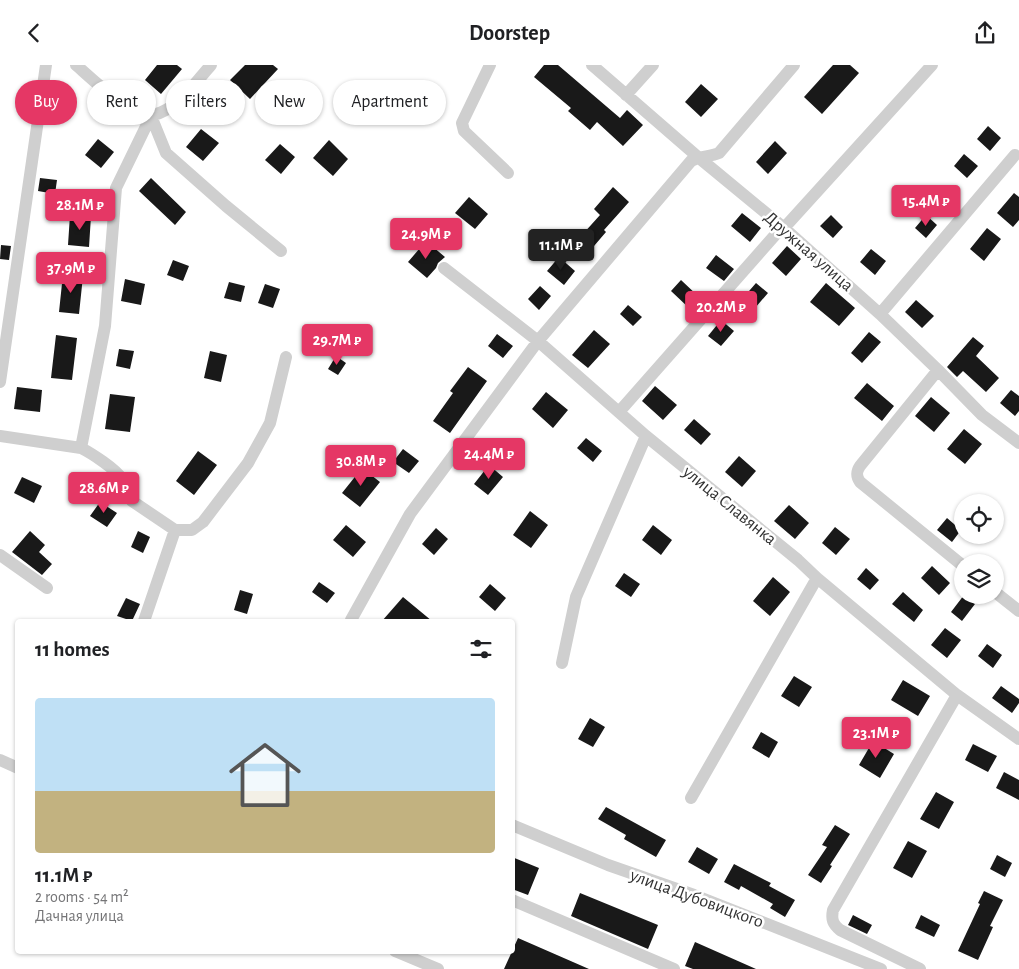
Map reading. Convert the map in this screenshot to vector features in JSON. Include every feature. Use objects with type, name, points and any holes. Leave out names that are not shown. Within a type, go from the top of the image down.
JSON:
[{"type":"street","points":[[0,382],[46,65]]},
{"type":"street","points":[[76,65],[95,80]]},
{"type":"street","points":[[156,114],[175,104],[211,65]]},
{"type":"street","points":[[490,65],[462,123],[462,127],[508,173]]},
{"type":"street","name":"Дружная улица","points":[[592,65],[698,157],[784,228],[880,314],[982,415],[1019,443]]},
{"type":"street","points":[[626,95],[653,65]]},
{"type":"street","points":[[352,619],[410,514],[538,341],[691,161],[698,157],[711,157],[719,153],[794,65]]},
{"type":"street","points":[[619,412],[770,241],[932,65]]},
{"type":"street","points":[[80,449],[105,326],[116,188],[147,125]]},
{"type":"street","points":[[155,125],[166,153],[281,251]]},
{"type":"street","points":[[880,314],[1015,155]]},
{"type":"street","name":"улица Славянка","points":[[444,269],[538,341],[646,437],[798,560],[957,695],[1019,739]]},
{"type":"street","points":[[0,436],[90,452],[122,479],[127,495],[132,501],[175,530],[192,530],[203,522],[248,463],[270,423],[286,357]]},
{"type":"street","points":[[938,370],[860,466],[857,471],[857,477],[860,482],[954,558]]},
{"type":"street","points":[[562,663],[576,597],[646,437]]},
{"type":"street","points":[[145,619],[175,530]]},
{"type":"street","points":[[0,555],[47,587]]},
{"type":"street","points":[[691,798],[817,578]]},
{"type":"street","points":[[1004,599],[1019,611]]},
{"type":"street","points":[[920,969],[840,930],[834,925],[831,918],[833,910],[957,695]]},
{"type":"street","points":[[0,760],[15,768]]},
{"type":"street","name":"улица Дубовицкого","points":[[515,826],[608,865],[694,895],[881,969]]},
{"type":"street","points":[[515,901],[674,969]]},
{"type":"street","points":[[402,954],[438,969]]},
{"type":"building","points":[[157,65],[177,65],[182,69],[173,80],[166,80],[166,88],[161,94],[156,90],[156,80],[145,80]]},
{"type":"building","points":[[245,65],[273,65],[278,69],[268,80],[255,80],[255,94],[250,99],[245,94],[245,80],[230,80]]},
{"type":"building","points":[[544,65],[558,65],[620,118],[627,110],[643,125],[623,146],[597,122],[590,130],[568,111],[571,108],[534,77]]},
{"type":"building","points":[[833,65],[850,65],[859,73],[822,114],[804,97]]},
{"type":"building","points":[[701,84],[718,99],[701,117],[685,102]]},
{"type":"building","points":[[988,126],[1001,138],[990,151],[977,139]]},
{"type":"building","points":[[201,129],[219,143],[203,161],[186,147]]},
{"type":"building","points":[[98,139],[114,152],[101,168],[85,155]]},
{"type":"building","points":[[329,140],[348,159],[333,176],[313,158]]},
{"type":"building","points":[[775,141],[787,153],[768,174],[756,162]]},
{"type":"building","points":[[280,144],[295,157],[281,174],[265,160]]},
{"type":"building","points":[[964,154],[978,166],[967,178],[954,166]]},
{"type":"building","points":[[40,178],[57,180],[55,194],[38,191]]},
{"type":"building","points":[[151,178],[186,212],[175,225],[139,191]]},
{"type":"building","points":[[613,187],[629,202],[604,230],[606,232],[594,246],[582,235],[600,215],[594,209]]},
{"type":"building","points":[[1014,193],[1019,197],[1019,220],[1013,227],[997,213]]},
{"type":"building","points":[[469,197],[488,214],[475,229],[455,213]]},
{"type":"building","points":[[742,213],[761,228],[750,242],[731,226]]},
{"type":"building","points":[[70,215],[91,216],[89,247],[68,245]]},
{"type":"building","points":[[831,215],[843,227],[833,238],[820,226]]},
{"type":"building","points":[[926,215],[937,225],[926,238],[915,228]]},
{"type":"building","points":[[987,228],[1001,239],[984,261],[970,249]]},
{"type":"building","points":[[426,241],[445,257],[427,278],[408,262]]},
{"type":"building","points":[[1,245],[11,246],[9,260],[0,259]]},
{"type":"building","points":[[787,246],[801,259],[786,276],[772,263]]},
{"type":"building","points":[[871,249],[886,261],[875,275],[860,262]]},
{"type":"building","points":[[716,255],[734,269],[724,281],[706,268]]},
{"type":"building","points":[[559,257],[575,271],[564,285],[547,271]]},
{"type":"building","points":[[173,260],[189,266],[183,281],[167,275]]},
{"type":"building","points":[[63,274],[83,276],[79,314],[59,312]]},
{"type":"building","points":[[125,279],[145,284],[141,305],[121,301]]},
{"type":"building","points":[[681,280],[699,297],[689,308],[671,291]]},
{"type":"building","points":[[229,282],[245,286],[241,302],[224,298]]},
{"type":"building","points":[[756,283],[768,293],[755,308],[743,298]]},
{"type":"building","points":[[826,283],[855,308],[839,326],[810,302]]},
{"type":"building","points":[[265,284],[280,289],[273,308],[258,303]]},
{"type":"building","points":[[540,286],[551,296],[539,310],[528,299]]},
{"type":"building","points":[[916,300],[934,316],[922,328],[905,312]]},
{"type":"building","points":[[628,305],[642,317],[633,326],[620,314]]},
{"type":"building","points":[[721,320],[734,331],[721,346],[708,336]]},
{"type":"building","points":[[594,330],[610,344],[588,368],[572,355]]},
{"type":"building","points":[[869,332],[881,342],[862,363],[851,353]]},
{"type":"building","points":[[497,334],[513,346],[503,358],[488,346]]},
{"type":"building","points":[[56,335],[77,338],[72,380],[51,378]]},
{"type":"building","points":[[973,337],[984,346],[976,356],[999,378],[986,392],[963,371],[957,377],[947,367]]},
{"type":"building","points":[[119,349],[134,351],[130,369],[116,366]]},
{"type":"building","points":[[210,351],[227,355],[221,382],[204,378]]},
{"type":"building","points":[[336,356],[346,363],[338,375],[328,369]]},
{"type":"building","points":[[468,367],[487,381],[450,433],[433,421],[453,393],[450,391]]},
{"type":"building","points":[[867,383],[894,406],[882,421],[854,398]]},
{"type":"building","points":[[655,386],[677,405],[663,420],[642,401]]},
{"type":"building","points":[[17,387],[42,390],[40,412],[14,409]]},
{"type":"building","points":[[1011,390],[1019,396],[1019,411],[1015,416],[1000,403]]},
{"type":"building","points":[[546,392],[568,410],[553,428],[532,409]]},
{"type":"building","points":[[110,394],[135,397],[130,432],[105,429]]},
{"type":"building","points":[[931,397],[950,413],[934,432],[915,416]]},
{"type":"building","points":[[694,419],[711,434],[701,445],[684,430]]},
{"type":"building","points":[[964,429],[982,444],[965,464],[947,449]]},
{"type":"building","points":[[586,438],[602,451],[593,462],[577,448]]},
{"type":"building","points":[[403,449],[419,461],[409,473],[393,462]]},
{"type":"building","points":[[198,451],[217,465],[194,495],[176,481]]},
{"type":"building","points":[[739,456],[756,471],[742,487],[725,472]]},
{"type":"building","points":[[489,465],[503,477],[488,495],[474,484]]},
{"type":"building","points":[[362,468],[380,482],[360,507],[342,493]]},
{"type":"building","points":[[82,473],[104,485],[96,499],[74,487]]},
{"type":"building","points":[[22,477],[42,486],[34,503],[14,493]]},
{"type":"building","points":[[100,502],[117,513],[107,527],[90,516]]},
{"type":"building","points":[[789,505],[809,523],[795,539],[774,521]]},
{"type":"building","points":[[530,511],[548,525],[531,548],[513,535]]},
{"type":"building","points":[[947,518],[954,524],[954,539],[952,542],[937,530]]},
{"type":"building","points":[[346,525],[366,542],[353,557],[333,540]]},
{"type":"building","points":[[653,525],[672,540],[661,555],[642,540]]},
{"type":"building","points":[[835,527],[850,539],[836,555],[822,543]]},
{"type":"building","points":[[436,528],[448,539],[434,555],[422,544]]},
{"type":"building","points":[[30,531],[45,545],[39,552],[52,564],[42,575],[12,552]]},
{"type":"building","points":[[138,531],[150,537],[143,553],[131,547]]},
{"type":"building","points":[[932,566],[950,583],[939,595],[921,578]]},
{"type":"building","points":[[866,568],[879,580],[870,590],[857,579]]},
{"type":"building","points":[[624,573],[640,584],[631,597],[615,586]]},
{"type":"building","points":[[773,577],[790,592],[770,616],[753,601]]},
{"type":"building","points":[[319,582],[335,593],[327,603],[312,592]]},
{"type":"building","points":[[490,584],[506,598],[495,611],[479,597]]},
{"type":"building","points":[[240,590],[253,594],[247,614],[234,610]]},
{"type":"building","points":[[903,592],[923,610],[914,622],[892,604]]},
{"type":"building","points":[[403,597],[430,619],[384,619]]},
{"type":"building","points":[[126,598],[140,604],[133,619],[117,616]]},
{"type":"building","points":[[957,604],[975,604],[962,621],[951,612]]},
{"type":"building","points":[[945,628],[961,640],[947,658],[931,645]]},
{"type":"building","points":[[987,644],[1002,655],[993,668],[978,656]]},
{"type":"building","points":[[794,676],[812,687],[799,707],[781,696]]},
{"type":"building","points":[[903,680],[930,696],[918,716],[891,700]]},
{"type":"building","points":[[1001,686],[1019,699],[1019,703],[1012,713],[992,698]]},
{"type":"building","points":[[590,718],[605,727],[593,747],[578,739]]},
{"type":"building","points":[[761,732],[778,742],[769,758],[752,748]]},
{"type":"building","points":[[873,741],[894,754],[880,778],[859,765]]},
{"type":"building","points":[[973,744],[997,756],[988,772],[965,760]]},
{"type":"building","points":[[1004,772],[1019,780],[1019,800],[996,788]]},
{"type":"building","points":[[936,792],[954,802],[939,829],[920,819]]},
{"type":"building","points":[[606,807],[666,840],[656,857],[624,839],[626,835],[598,819]]},
{"type":"building","points":[[835,825],[850,834],[821,883],[808,875],[827,847],[822,845]]},
{"type":"building","points":[[908,841],[927,851],[912,878],[893,868]]},
{"type":"building","points":[[697,847],[718,859],[709,874],[688,862]]},
{"type":"building","points":[[997,855],[1012,863],[1005,877],[990,869]]},
{"type":"building","points":[[515,858],[539,868],[528,895],[515,890]]},
{"type":"building","points":[[734,864],[771,883],[769,886],[795,900],[785,917],[770,908],[773,904],[741,886],[739,890],[724,882]]},
{"type":"building","points":[[984,891],[1003,900],[990,926],[993,927],[978,960],[958,951]]},
{"type":"building","points":[[580,893],[658,925],[648,949],[571,916]]},
{"type":"building","points":[[853,915],[872,925],[867,934],[848,925]]},
{"type":"building","points":[[921,915],[940,925],[934,937],[915,928]]},
{"type":"building","points":[[518,938],[589,969],[504,969],[511,954],[515,954],[515,945]]},
{"type":"building","points":[[695,942],[756,969],[693,969],[685,966]]}]
